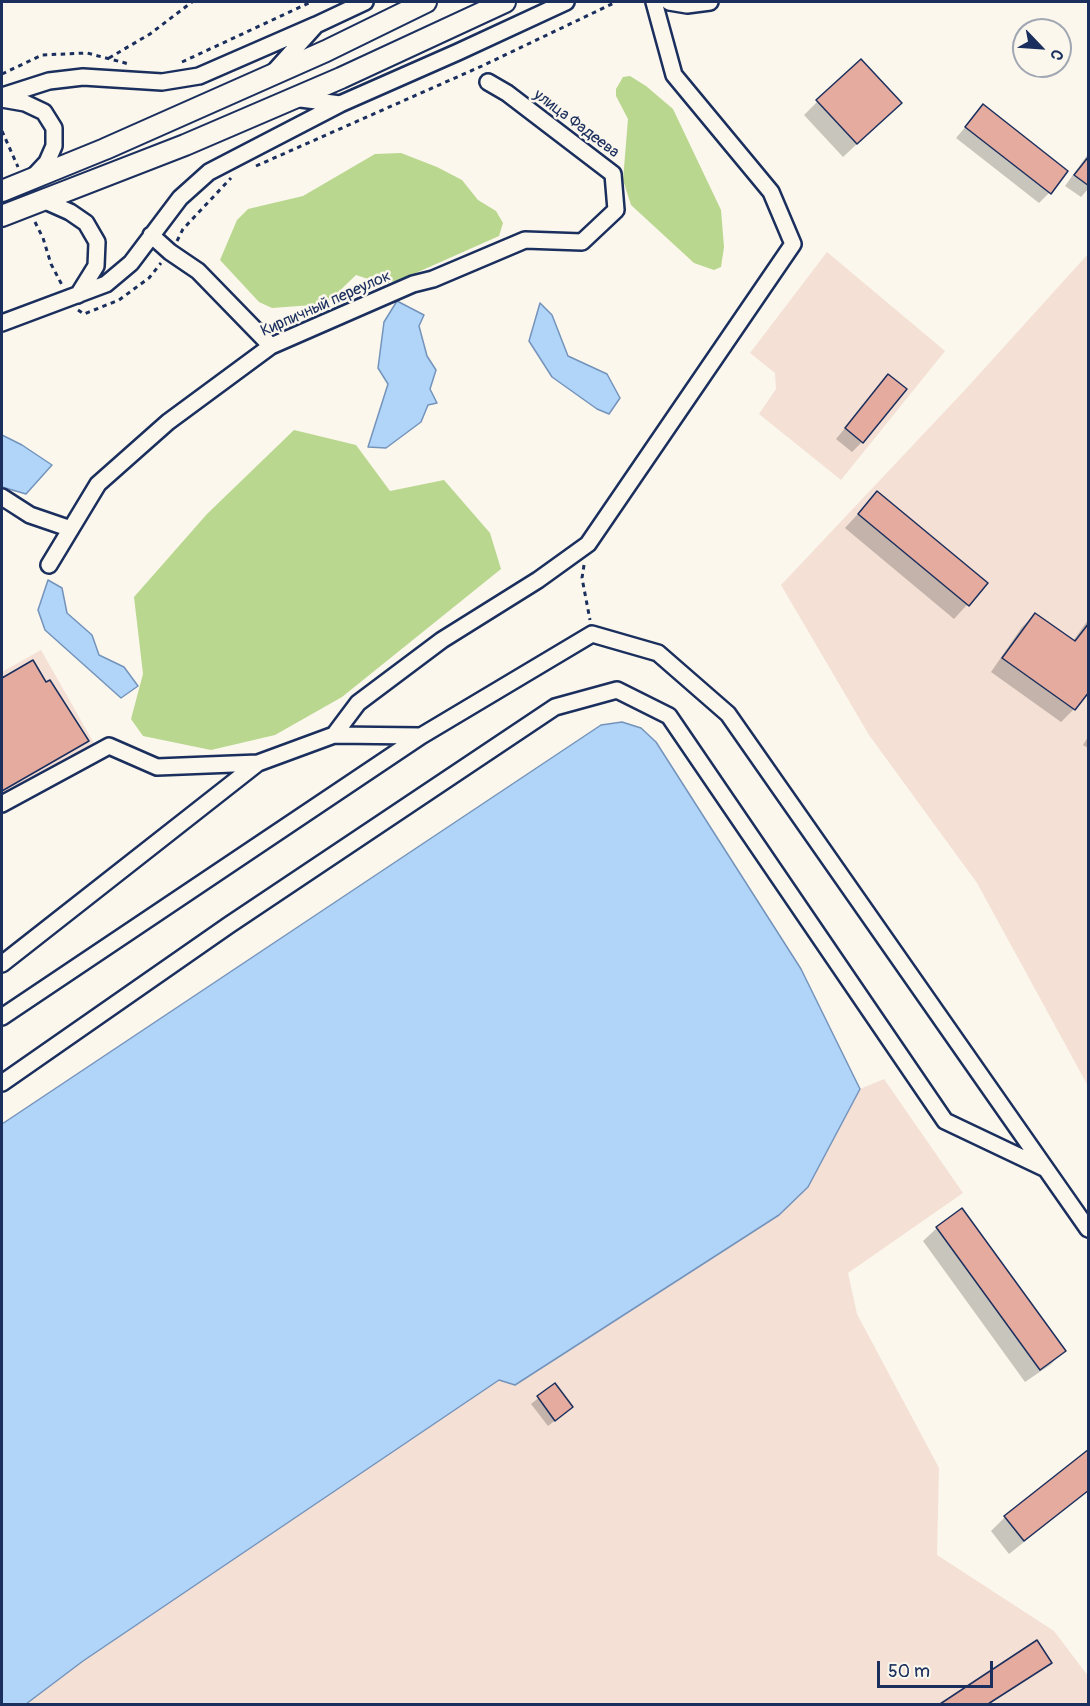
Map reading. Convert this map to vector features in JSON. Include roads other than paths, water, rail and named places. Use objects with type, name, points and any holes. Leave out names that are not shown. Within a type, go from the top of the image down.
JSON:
[{"type":"main road","points":[[2,191],[24,173],[105,149],[326,51],[426,2]]},
{"type":"main road","points":[[2,216],[37,208],[341,78],[505,2]]},
{"type":"street","points":[[2,98],[49,81],[83,77],[162,82],[199,76],[365,2]]},
{"type":"street","points":[[2,323],[106,284],[131,263],[180,198],[209,172],[340,104],[566,2]]},
{"type":"street","points":[[334,735],[358,704],[432,647],[538,580],[588,544],[793,244],[771,192],[674,75],[654,2]]},
{"type":"street","points":[[669,2],[687,5],[710,2]]},
{"type":"street","points":[[270,75],[316,25]]},
{"type":"street","name":"улица Фадеева","points":[[488,82],[507,93],[613,174],[616,210]]},
{"type":"street","points":[[2,98],[25,103],[44,112],[54,128],[54,146],[47,162],[24,173]]},
{"type":"street","points":[[292,98],[340,104]]},
{"type":"street","points":[[37,208],[70,212],[86,224],[97,242],[96,266],[74,297]]},
{"type":"street","name":"Кирпичный переулок","points":[[49,565],[98,484],[168,422],[271,346],[413,284],[433,279],[525,240],[582,242],[616,210]]},
{"type":"street","points":[[151,236],[198,271],[271,346]]},
{"type":"street","points":[[2,497],[30,515],[71,529]]},
{"type":"street","points":[[2,1017],[421,736],[592,634],[658,653],[728,714],[1089,1229]]},
{"type":"street","points":[[2,1083],[229,925],[555,707],[617,690],[669,716],[945,1120],[1049,1170]]},
{"type":"street","points":[[2,964],[258,763],[334,735],[421,736]]},
{"type":"street","points":[[2,804],[109,746],[157,767],[258,763]]},
{"type":"water","points":[[397,301],[424,315],[419,326],[427,356],[436,370],[430,389],[437,403],[428,405],[421,422],[386,448],[368,447],[388,384],[378,368],[384,322]]},
{"type":"water","points":[[540,303],[552,315],[568,356],[607,374],[620,398],[609,414],[597,409],[552,377],[529,341]]},
{"type":"water","points":[[2,435],[52,465],[26,494],[2,487]]},
{"type":"water","points":[[48,580],[62,588],[67,613],[92,635],[99,655],[124,667],[138,686],[121,698],[45,630],[38,610]]},
{"type":"water","points":[[622,722],[641,728],[656,742],[801,969],[860,1089],[808,1187],[779,1215],[515,1385],[499,1380],[83,1661],[26,1704],[2,1704],[2,1124],[601,725]]}]
